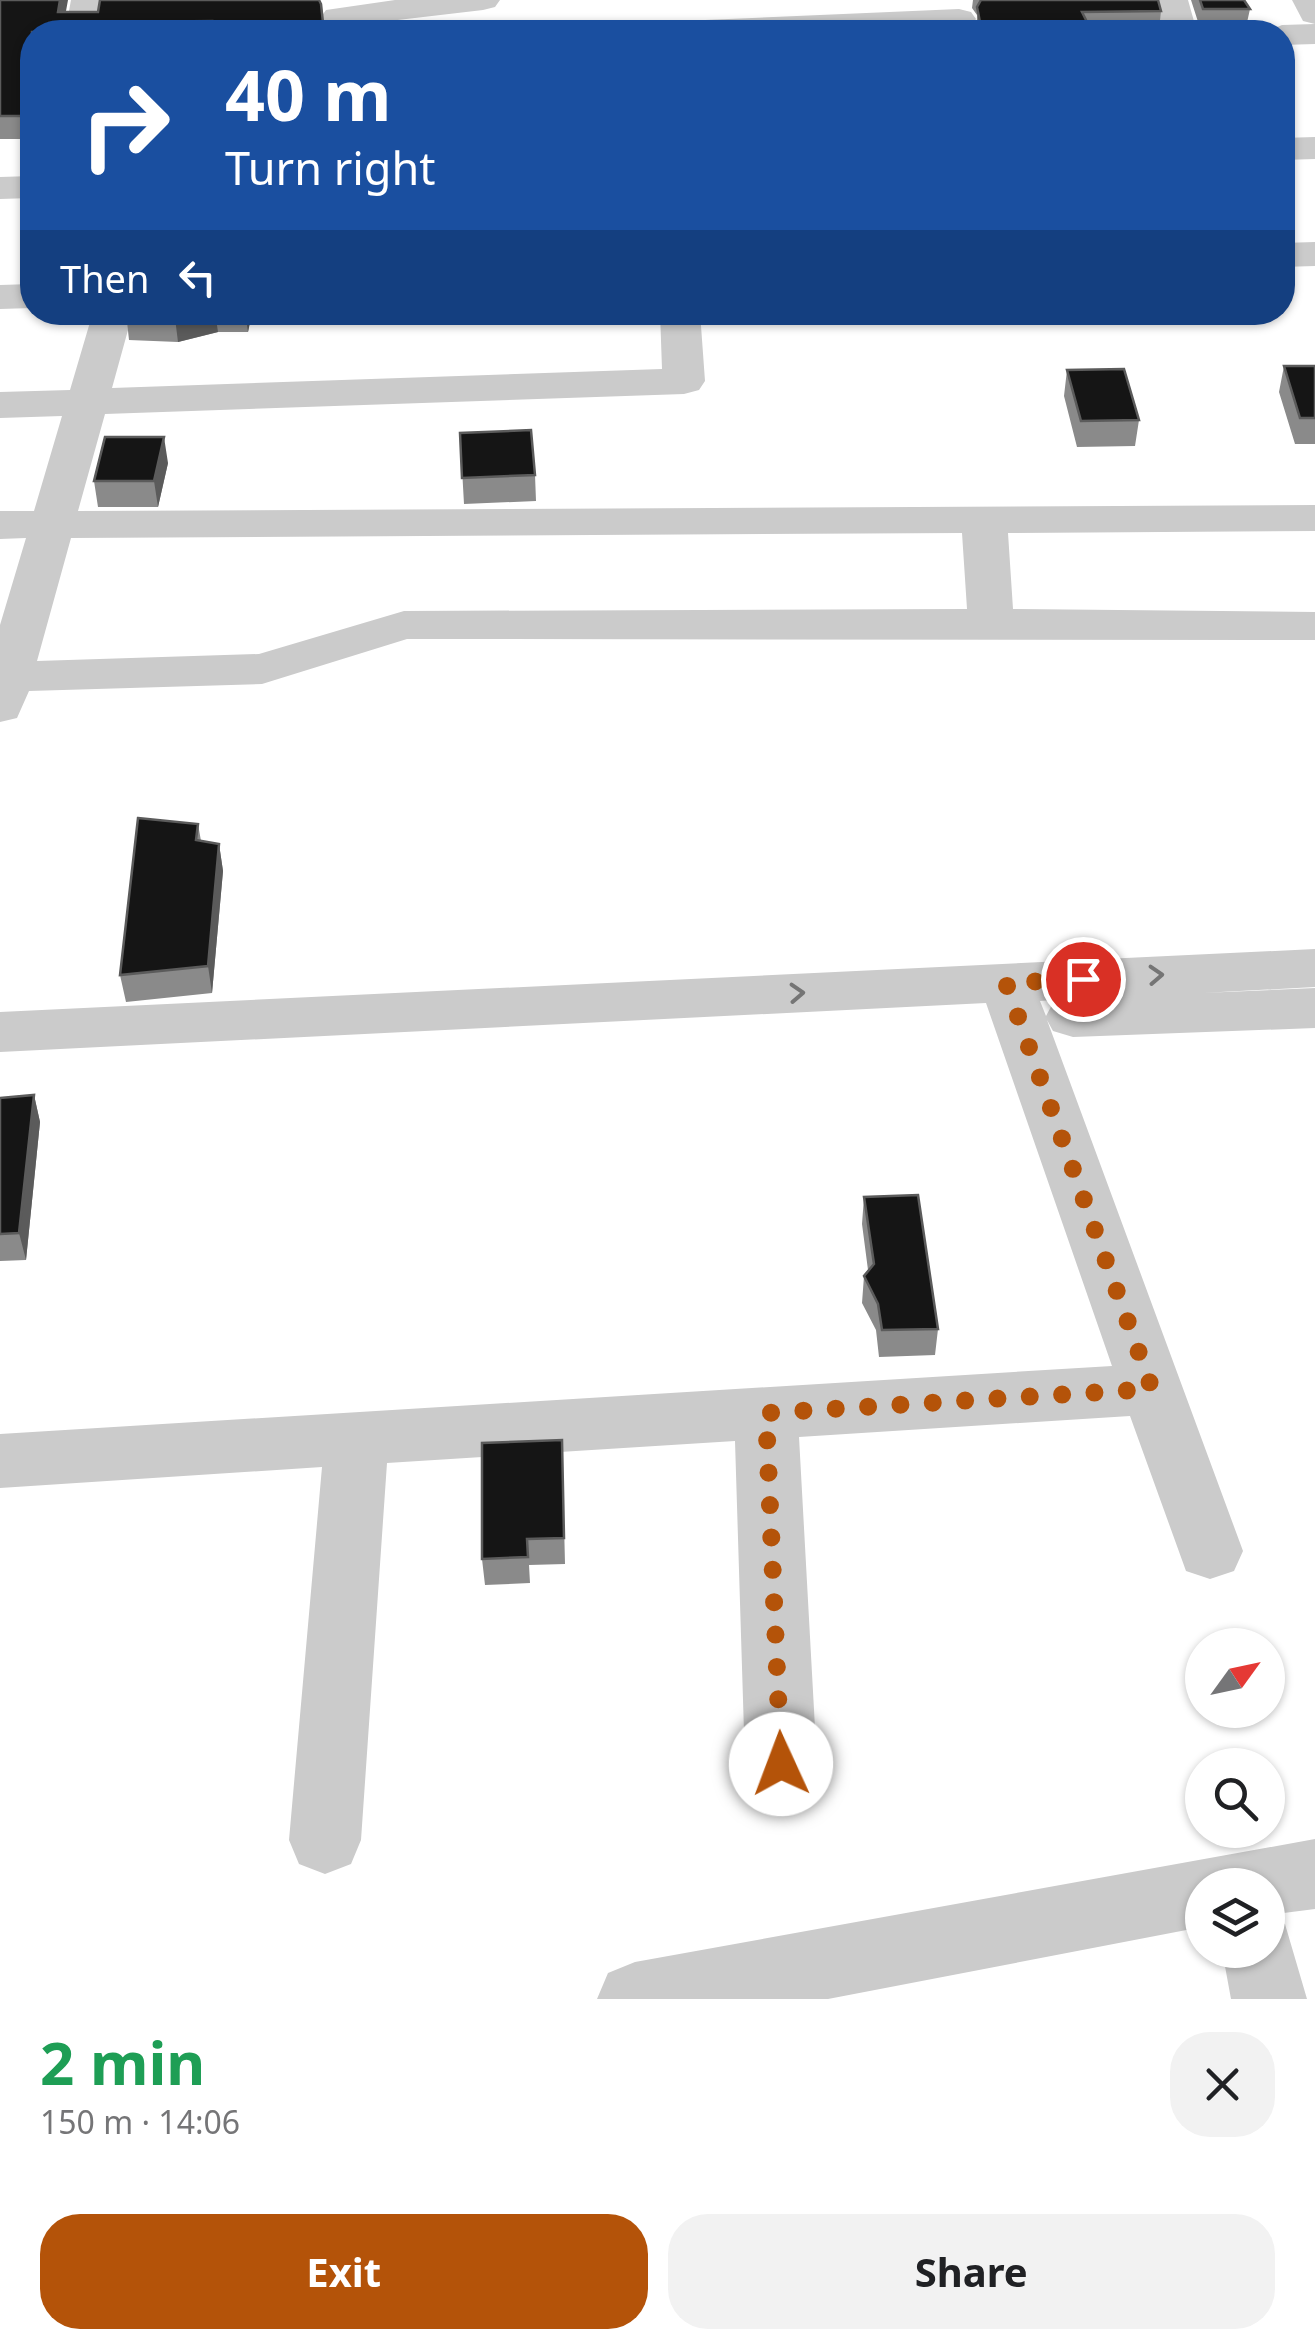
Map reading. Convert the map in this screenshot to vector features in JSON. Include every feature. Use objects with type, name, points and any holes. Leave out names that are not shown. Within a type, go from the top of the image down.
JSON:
[{"type":"street","points":[[339,16],[484,0]]},
{"type":"street","points":[[1309,0],[1315,14]]},
{"type":"street","points":[[898,20],[958,17]]},
{"type":"street","points":[[110,325],[2,687],[262,669],[404,625],[1315,626]]},
{"type":"street","points":[[0,404],[684,382],[681,325]]},
{"type":"street","points":[[0,525],[1315,518]]},
{"type":"street","points":[[984,520],[991,624]]},
{"type":"street","points":[[0,1061],[1013,1001],[1315,968]]},
{"type":"street","points":[[1013,1001],[1210,1551]]},
{"type":"street","points":[[0,1032],[1013,1001],[1315,1008]]},
{"type":"street","points":[[0,1460],[1152,1389]]},
{"type":"street","points":[[766,1413],[781,1764]]},
{"type":"street","points":[[326,1840],[357,1439]]},
{"type":"street","points":[[635,1999],[860,1980],[1185,1909]]},
{"type":"street","points":[[1263,1968],[1268,1999]]},
{"type":"building","points":[[0,0],[60,0],[58,12],[98,12],[100,0],[319,0],[321,4],[323,20],[20,20],[20,116],[0,116]]},
{"type":"building","points":[[981,0],[1158,0],[1161,11],[1082,12],[1086,20],[980,20],[977,7]]},
{"type":"building","points":[[1200,0],[1244,0],[1250,9],[1203,9]]},
{"type":"building","points":[[1284,366],[1315,366],[1315,418],[1300,418]]},
{"type":"building","points":[[1124,369],[1139,420],[1081,421],[1067,370]]},
{"type":"building","points":[[531,430],[535,475],[462,478],[460,433]]},
{"type":"building","points":[[105,437],[164,437],[154,481],[94,481]]},
{"type":"building","points":[[138,818],[198,824],[196,840],[219,844],[208,966],[120,975]]},
{"type":"building","points":[[34,1095],[19,1233],[0,1234],[0,1098]]},
{"type":"building","points":[[918,1195],[938,1329],[882,1330],[878,1304],[864,1276],[874,1264],[864,1197]]},
{"type":"building","points":[[562,1440],[564,1538],[527,1539],[528,1557],[482,1559],[482,1443]]},
{"type":"route","points":[[781,1764],[766,1413],[1152,1389],[1006,983],[1083,979]]}]
